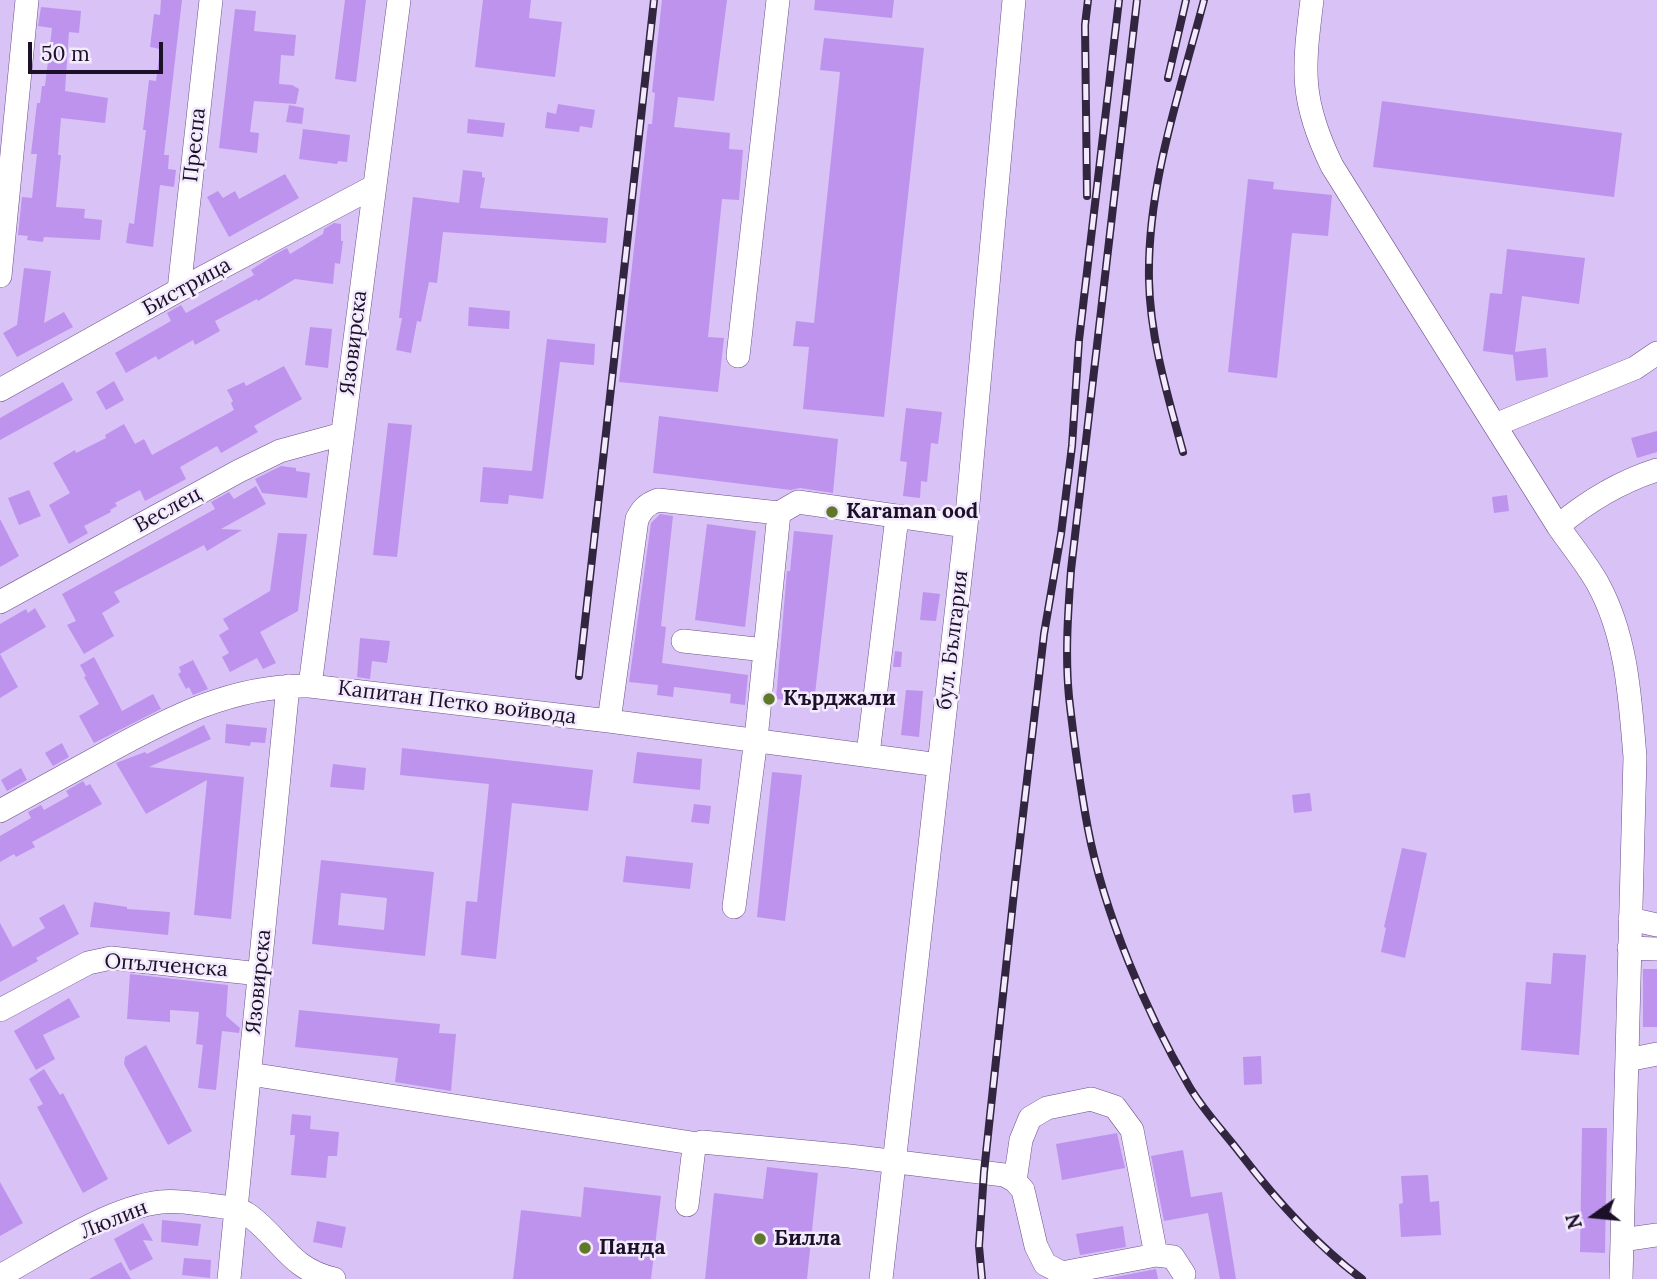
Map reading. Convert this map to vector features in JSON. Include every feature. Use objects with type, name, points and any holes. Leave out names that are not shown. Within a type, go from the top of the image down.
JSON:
[{"type":"street","points":[[0,276],[27,0]]},
{"type":"street","name":"Преспа","points":[[179,290],[211,0]]},
{"type":"street","name":"Язовирска","points":[[229,1279],[260,974],[299,686],[342,434],[399,0]]},
{"type":"street","points":[[738,356],[778,0]]},
{"type":"street","name":"бул. България","points":[[885,1277],[895,1161],[966,526],[1014,0]]},
{"type":"street","points":[[1312,0],[1305,83],[1318,138],[1332,166],[1558,526],[1598,585],[1622,644],[1630,697],[1634,757],[1622,1279]]},
{"type":"street","name":"Бистрица","points":[[0,390],[374,186]]},
{"type":"street","points":[[1495,425],[1635,368],[1657,353]]},
{"type":"street","name":"Веслец","points":[[0,602],[259,461],[280,451],[342,434]]},
{"type":"street","points":[[1558,526],[1582,506],[1603,494],[1633,478],[1657,470]]},
{"type":"street","points":[[609,720],[637,519],[642,509],[658,500],[779,513],[797,502],[966,526]]},
{"type":"street","points":[[734,907],[756,739],[779,513]]},
{"type":"street","points":[[868,754],[897,517]]},
{"type":"street","points":[[684,641],[765,650]]},
{"type":"street","name":"Капитан Петко войвода","points":[[0,811],[179,714],[227,696],[299,686],[609,720],[939,765]]},
{"type":"street","points":[[1630,919],[1657,925]]},
{"type":"street","points":[[1629,948],[1657,949]]},
{"type":"street","name":"Опълченска","points":[[0,1010],[88,963],[111,958],[260,974]]},
{"type":"street","points":[[1627,1060],[1657,1054]]},
{"type":"street","points":[[250,1074],[698,1144],[702,1142],[895,1161],[1004,1175],[1023,1189],[1035,1246],[1045,1264],[1062,1273],[1156,1255],[1173,1257],[1184,1274]]},
{"type":"street","points":[[1015,1181],[1021,1140],[1030,1118],[1047,1108],[1091,1099],[1115,1107],[1132,1130],[1156,1255]]},
{"type":"street","points":[[687,1205],[694,1148],[698,1144]]},
{"type":"street","name":"Люлин","points":[[0,1276],[106,1219],[137,1207],[163,1202],[237,1209]]},
{"type":"street","points":[[237,1209],[250,1215],[296,1262],[315,1275],[334,1279]]},
{"type":"street","points":[[1622,1240],[1657,1236]]},
{"type":"building","points":[[161,0],[182,0],[164,155],[169,155],[168,169],[176,170],[174,187],[160,185],[153,247],[126,243],[129,223],[134,224],[146,130],[143,130],[149,80],[156,81],[160,49],[150,47],[154,14],[160,15]]},
{"type":"building","points":[[345,0],[366,0],[356,82],[335,79]]},
{"type":"building","points":[[483,0],[531,0],[529,18],[562,22],[555,77],[475,67]]},
{"type":"building","points":[[662,0],[727,0],[714,101],[678,97],[674,127],[730,133],[729,149],[743,150],[739,200],[722,199],[708,337],[724,338],[718,392],[619,382],[648,124],[652,124],[655,93],[652,92]]},
{"type":"building","points":[[815,0],[894,0],[892,18],[814,10]]},
{"type":"building","points":[[41,7],[81,11],[79,33],[69,32],[65,91],[108,98],[105,123],[61,118],[58,155],[61,155],[56,207],[85,209],[84,218],[102,220],[100,240],[44,237],[43,242],[27,240],[28,236],[18,235],[22,197],[32,198],[37,154],[31,154],[37,103],[40,103],[42,86],[45,86],[52,28],[38,26]]},
{"type":"building","points":[[235,9],[256,11],[254,31],[296,35],[294,56],[281,55],[279,84],[292,85],[299,89],[296,104],[254,101],[250,132],[259,133],[257,153],[219,148]]},
{"type":"building","points":[[824,38],[924,48],[884,417],[803,409],[809,347],[793,346],[796,321],[814,323],[840,72],[820,70]]},
{"type":"building","points":[[1382,101],[1622,133],[1614,197],[1373,167]]},
{"type":"building","points":[[558,104],[595,110],[592,128],[580,126],[579,132],[545,128],[547,112],[556,114]]},
{"type":"building","points":[[289,105],[304,108],[302,124],[286,122]]},
{"type":"building","points":[[468,119],[505,123],[503,137],[467,133]]},
{"type":"building","points":[[303,129],[350,135],[347,162],[338,161],[337,164],[299,159]]},
{"type":"building","points":[[463,170],[482,172],[482,177],[485,178],[480,208],[608,218],[606,243],[443,232],[437,283],[429,282],[411,353],[396,350],[402,318],[399,318],[413,197],[459,203]]},
{"type":"building","points":[[285,174],[299,198],[229,237],[207,197],[218,191],[223,198],[235,191],[239,199]]},
{"type":"building","points":[[1248,179],[1274,182],[1273,189],[1332,195],[1328,236],[1292,233],[1277,378],[1228,372]]},
{"type":"building","points":[[334,223],[341,224],[343,241],[340,264],[335,263],[333,284],[295,279],[258,301],[257,299],[215,321],[220,331],[195,345],[193,340],[158,360],[156,356],[126,373],[115,353],[171,321],[167,313],[181,305],[186,313],[254,275],[251,270],[274,255],[287,248],[290,254],[323,234],[324,229]]},
{"type":"building","points":[[1507,249],[1585,258],[1579,304],[1522,296],[1515,352],[1546,348],[1548,377],[1516,381],[1513,355],[1483,351],[1490,293],[1502,294]]},
{"type":"building","points":[[24,268],[51,271],[44,323],[64,312],[73,327],[17,357],[3,333],[17,325]]},
{"type":"building","points":[[469,307],[510,311],[509,329],[468,326]]},
{"type":"building","points":[[310,327],[332,329],[328,368],[305,365]]},
{"type":"building","points":[[547,339],[595,344],[594,365],[560,362],[543,499],[509,495],[508,504],[480,502],[483,467],[532,471]]},
{"type":"building","points":[[284,366],[302,399],[254,426],[258,432],[221,453],[217,446],[180,467],[186,479],[145,501],[140,490],[115,503],[117,506],[110,510],[111,512],[84,526],[88,533],[69,544],[49,505],[70,493],[53,463],[75,450],[76,453],[106,438],[105,435],[124,424],[135,444],[144,439],[152,455],[234,410],[227,390],[244,382],[246,386]]},
{"type":"building","points":[[114,381],[124,400],[106,410],[96,392]]},
{"type":"building","points":[[63,382],[73,400],[0,440],[0,418]]},
{"type":"building","points":[[906,408],[942,412],[938,444],[931,443],[927,482],[921,481],[920,498],[903,496],[907,462],[900,461]]},
{"type":"building","points":[[659,416],[838,439],[833,493],[653,473]]},
{"type":"building","points":[[388,423],[412,425],[397,557],[373,555]]},
{"type":"building","points":[[1657,431],[1657,452],[1637,458],[1631,438]]},
{"type":"building","points":[[281,466],[310,473],[307,498],[262,493],[255,479]]},
{"type":"building","points":[[256,486],[266,504],[221,529],[242,530],[207,551],[204,545],[114,592],[120,602],[102,613],[114,636],[84,654],[67,625],[76,621],[62,594],[215,509],[211,502],[229,492],[234,499]]},
{"type":"building","points":[[29,490],[41,516],[19,525],[8,498]]},
{"type":"building","points":[[1507,495],[1509,511],[1494,513],[1492,497]]},
{"type":"building","points":[[660,514],[673,516],[661,626],[666,627],[662,663],[748,675],[745,705],[730,703],[731,694],[674,687],[673,697],[657,695],[658,685],[629,682],[651,523]]},
{"type":"building","points":[[0,519],[19,556],[0,567]]},
{"type":"building","points":[[707,524],[756,531],[745,627],[695,620]]},
{"type":"building","points":[[794,531],[833,535],[814,703],[776,699],[787,571],[790,571]]},
{"type":"building","points":[[278,533],[307,534],[298,611],[260,632],[276,663],[263,669],[257,658],[230,672],[222,657],[229,653],[219,635],[229,629],[223,619],[270,591]]},
{"type":"building","points":[[923,592],[940,594],[936,621],[920,620]]},
{"type":"building","points":[[35,608],[46,627],[0,654],[0,624],[26,609],[28,613]]},
{"type":"building","points":[[360,638],[390,641],[387,663],[372,661],[370,679],[357,677]]},
{"type":"building","points":[[895,651],[902,652],[901,667],[893,667]]},
{"type":"building","points":[[0,654],[18,687],[0,698]]},
{"type":"building","points":[[94,657],[122,711],[153,694],[161,709],[94,743],[79,716],[99,704],[80,665]]},
{"type":"building","points":[[193,660],[208,689],[193,695],[189,687],[186,689],[178,674],[181,672],[179,667]]},
{"type":"building","points":[[906,690],[923,691],[919,737],[901,735]]},
{"type":"building","points":[[226,724],[267,728],[265,743],[251,742],[250,746],[225,743]]},
{"type":"building","points":[[204,725],[211,739],[149,767],[244,777],[231,919],[194,915],[207,780],[146,814],[116,763],[145,752],[147,754]]},
{"type":"building","points":[[62,743],[69,757],[53,766],[45,753]]},
{"type":"building","points":[[402,748],[593,770],[588,811],[512,803],[496,959],[461,955],[466,901],[477,902],[489,784],[400,775]]},
{"type":"building","points":[[637,752],[702,759],[700,790],[633,783]]},
{"type":"building","points":[[333,764],[366,768],[364,790],[330,787]]},
{"type":"building","points":[[21,768],[27,780],[7,791],[1,780]]},
{"type":"building","points":[[772,772],[802,775],[785,921],[757,917]]},
{"type":"building","points":[[83,781],[86,786],[90,784],[102,804],[32,842],[35,847],[0,862],[0,836],[31,818],[28,812],[41,805],[44,810],[69,796],[66,791]]},
{"type":"building","points":[[1310,793],[1312,811],[1294,813],[1292,795]]},
{"type":"building","points":[[694,804],[711,806],[709,824],[691,822]]},
{"type":"building","points":[[1402,848],[1427,853],[1405,958],[1381,952]]},
{"type":"building","points":[[626,856],[693,863],[690,889],[623,882]]},
{"type":"building","points":[[321,860],[434,872],[425,956],[312,944]],"holes":[[[341,893],[387,898],[384,930],[338,925]]]},
{"type":"building","points":[[94,902],[127,909],[170,912],[168,935],[90,927]]},
{"type":"building","points":[[64,904],[79,934],[0,982],[0,923],[13,947],[45,928],[39,918]]},
{"type":"building","points":[[1553,953],[1586,955],[1579,1055],[1521,1050],[1526,982],[1551,984]]},
{"type":"building","points":[[1643,969],[1657,969],[1657,1027],[1643,1027]]},
{"type":"building","points":[[130,974],[228,985],[226,1016],[240,1028],[239,1033],[222,1031],[216,1090],[198,1088],[203,1045],[196,1044],[199,1012],[170,1010],[170,1022],[127,1019]]},
{"type":"building","points":[[69,998],[80,1017],[43,1035],[55,1059],[36,1070],[14,1031]]},
{"type":"building","points":[[299,1010],[440,1024],[439,1033],[456,1034],[451,1091],[395,1082],[398,1058],[295,1047]]},
{"type":"building","points":[[146,1045],[192,1131],[168,1145],[124,1064],[125,1057]]},
{"type":"building","points":[[1261,1056],[1262,1084],[1244,1085],[1243,1057]]},
{"type":"building","points":[[44,1069],[60,1095],[63,1093],[108,1179],[83,1193],[37,1107],[43,1104],[29,1079]]},
{"type":"building","points":[[292,1114],[311,1116],[310,1129],[339,1132],[337,1156],[328,1156],[326,1178],[291,1175],[295,1135],[290,1135]]},
{"type":"building","points":[[1582,1128],[1607,1128],[1605,1253],[1580,1252]]},
{"type":"building","points":[[1117,1133],[1125,1168],[1062,1180],[1056,1144]]},
{"type":"building","points":[[1183,1150],[1191,1197],[1222,1192],[1236,1279],[1220,1279],[1208,1213],[1164,1221],[1151,1156]]},
{"type":"building","name":"Билла","points":[[767,1167],[818,1173],[807,1279],[705,1279],[714,1193],[763,1199]]},
{"type":"building","points":[[1428,1175],[1430,1202],[1439,1201],[1441,1235],[1401,1237],[1401,1176]]},
{"type":"building","points":[[0,1182],[23,1223],[0,1236]]},
{"type":"building","name":"Панда","points":[[584,1187],[661,1196],[651,1279],[513,1279],[521,1210],[581,1217]]},
{"type":"building","points":[[162,1220],[201,1224],[198,1246],[161,1242]]},
{"type":"building","points":[[317,1221],[346,1227],[342,1248],[313,1242]]},
{"type":"building","points":[[143,1223],[153,1241],[143,1240],[153,1259],[130,1271],[114,1239]]},
{"type":"building","points":[[1123,1226],[1126,1247],[1080,1255],[1076,1234]]},
{"type":"building","points":[[184,1258],[211,1260],[210,1278],[182,1275]]},
{"type":"building","points":[[121,1262],[131,1279],[89,1279]]},
{"type":"building","points":[[1156,1269],[1158,1279],[1105,1279]]},
{"type":"railway","points":[[579,676],[654,0]]},
{"type":"railway","points":[[1087,196],[1085,25],[1088,0]]},
{"type":"railway","points":[[982,1279],[979,1246],[984,1172],[1044,634],[1072,446],[1079,340],[1119,0]]},
{"type":"railway","points":[[1137,0],[1071,570],[1068,681],[1085,813],[1104,894],[1128,961],[1157,1026],[1189,1086],[1282,1204],[1312,1236],[1362,1279]]},
{"type":"railway","points":[[1168,78],[1186,0]]},
{"type":"railway","points":[[1183,452],[1153,324],[1149,280],[1150,244],[1159,173],[1204,0]]},
{"type":"place","name":"Karaman ood","points":[[832,512]]},
{"type":"place","name":"Кърджали","points":[[769,699]]},
{"type":"place","name":"Билла","points":[[760,1239]]},
{"type":"place","name":"Панда","points":[[585,1248]]}]
